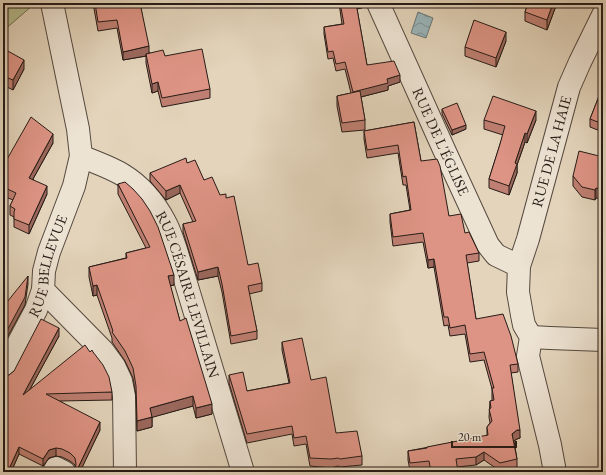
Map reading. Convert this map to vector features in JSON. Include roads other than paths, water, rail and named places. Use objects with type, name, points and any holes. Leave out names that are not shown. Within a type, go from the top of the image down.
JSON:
[{"type":"street","name":"RUE BELLEVUE","points":[[3,372],[36,310],[43,290],[44,271],[49,252],[74,186],[80,156],[78,129],[52,3]]},
{"type":"street","name":"RUE DE L'ÉGLISE","points":[[378,3],[488,245],[496,255],[519,266]]},
{"type":"street","name":"RUE DE LA HAIE","points":[[531,336],[524,326],[518,292],[519,266],[528,239],[569,87],[603,15]]},
{"type":"street","name":"RUE CÉSAIRE LEVILLAIN","points":[[80,156],[122,174],[136,184],[147,194],[165,222],[176,250],[243,472]]},
{"type":"street","points":[[43,290],[103,351],[114,366],[121,381],[124,396],[125,472]]},
{"type":"street","points":[[554,472],[550,445],[528,356],[531,336],[603,340]]},
{"type":"street","points":[[54,472],[56,468],[64,472]]},
{"type":"water","points":[[418,12],[433,18],[426,38],[411,33]]}]
